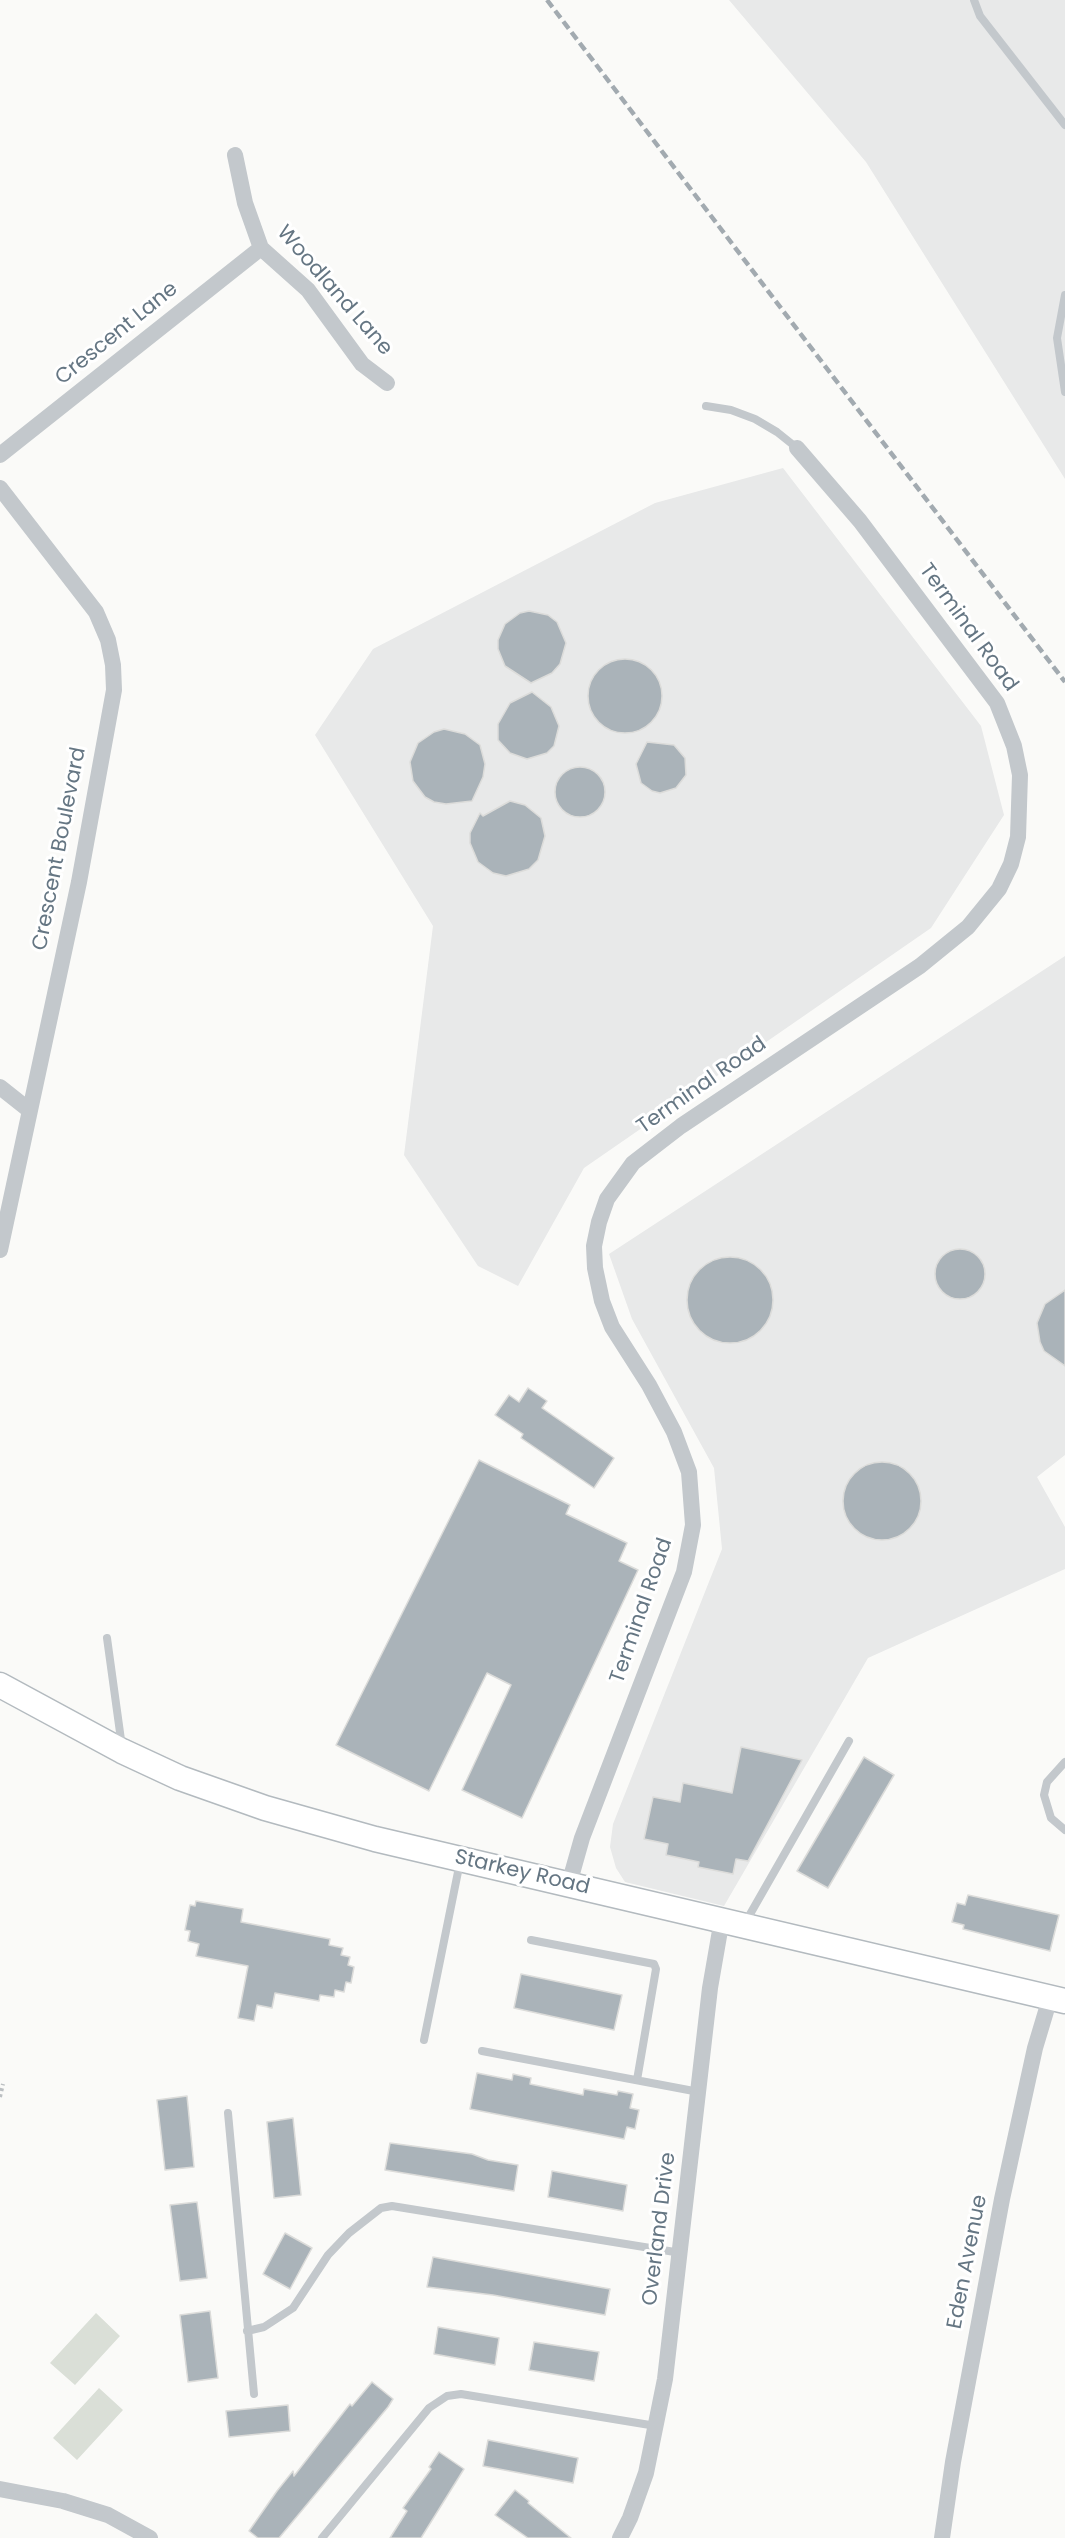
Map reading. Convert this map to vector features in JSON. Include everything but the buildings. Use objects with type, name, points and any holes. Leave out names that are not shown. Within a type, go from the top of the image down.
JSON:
[{"type":"main road","name":"Starkey Road","points":[[0,1685],[122,1751],[180,1778],[249,1803],[375,1839],[1057,2000]]},
{"type":"street","name":"Woodland Lane","points":[[235,155],[245,203],[261,248],[308,290],[362,364],[387,383]]},
{"type":"street","name":"Crescent Lane","points":[[0,455],[261,248]]},
{"type":"street","name":"Terminal Road","points":[[569,1884],[582,1838],[684,1572],[693,1526],[693,1496],[689,1472],[674,1432],[649,1385],[612,1328],[602,1301],[595,1268],[594,1246],[599,1221],[608,1199],[633,1163],[681,1126],[920,966],[968,927],[999,889],[1011,864],[1018,837],[1020,775],[1012,738],[996,703],[860,521],[797,448]]},
{"type":"street","name":"Crescent Boulevard","points":[[0,488],[91,603],[108,640],[113,665],[114,690],[79,882],[0,1250]]},
{"type":"street","points":[[0,1087],[29,1110]]},
{"type":"street","name":"Overland Drive","points":[[620,2538],[630,2518],[646,2473],[656,2426],[681,2253],[710,1988],[733,1922]]},
{"type":"street","name":"Eden Avenue","points":[[942,2538],[953,2462],[1002,2199],[1035,2048],[1057,2000]]},
{"type":"street","points":[[0,2489],[63,2501],[108,2515],[150,2538]]},
{"type":"lane","points":[[974,0],[980,16],[1065,125]]},
{"type":"lane","points":[[1065,295],[1057,338],[1065,392]]},
{"type":"lane","points":[[706,406],[731,410],[755,419],[777,432],[797,448]]},
{"type":"lane","points":[[107,1638],[122,1751]]},
{"type":"lane","points":[[733,1922],[849,1741]]},
{"type":"lane","points":[[1065,1762],[1047,1782],[1044,1795],[1051,1818],[1065,1830]]},
{"type":"lane","points":[[424,2040],[460,1859]]},
{"type":"lane","points":[[531,1940],[654,1964],[656,1969],[637,2080]]},
{"type":"lane","points":[[482,2051],[699,2092]]},
{"type":"lane","points":[[228,2113],[254,2394]]},
{"type":"lane","points":[[247,2331],[264,2328],[292,2308],[328,2255],[349,2233],[381,2208],[392,2206],[681,2253]]},
{"type":"lane","points":[[322,2538],[429,2408],[447,2396],[461,2394],[656,2426]]},
{"type":"path","points":[[0,2097],[3,2084]]},
{"type":"shaded area","points":[[729,0],[1065,0],[1065,479],[866,162]]},
{"type":"shaded area","points":[[783,468],[981,726],[1004,815],[931,928],[584,1168],[518,1286],[478,1266],[404,1155],[433,926],[315,735],[373,649],[655,503]]},
{"type":"shaded area","points":[[1065,956],[1065,1455],[1037,1477],[1065,1527],[1065,1569],[868,1658],[724,1906],[625,1882],[616,1868],[610,1847],[613,1824],[722,1549],[714,1468],[632,1319],[609,1254]]},
{"type":"shaded area","points":[[96,2313],[120,2336],[75,2385],[50,2363]]},
{"type":"shaded area","points":[[99,2388],[123,2410],[77,2460],[53,2438]]},
{"type":"railway","points":[[547,0],[1065,682]]}]
